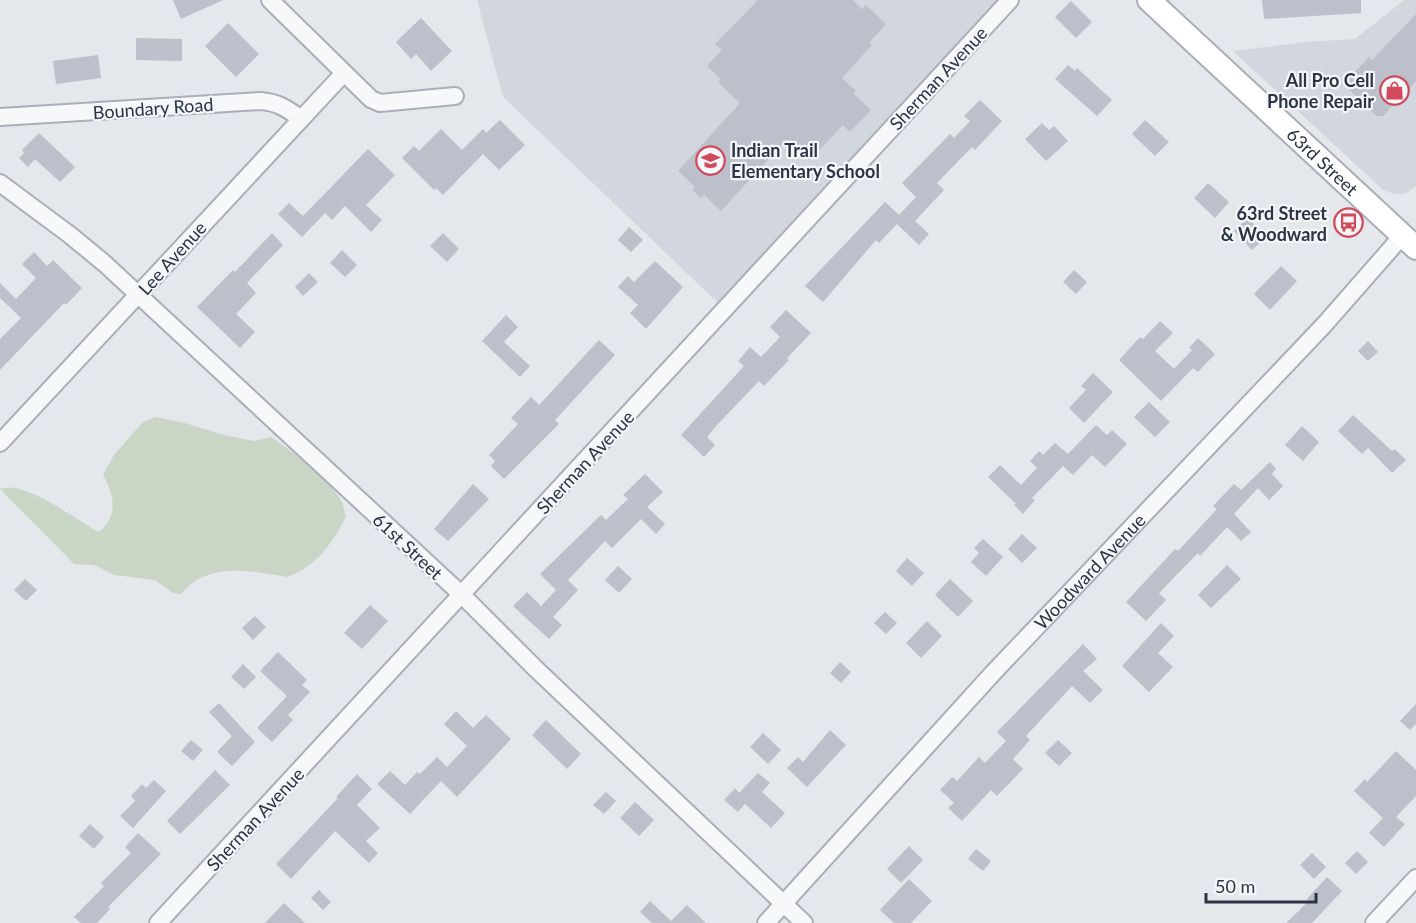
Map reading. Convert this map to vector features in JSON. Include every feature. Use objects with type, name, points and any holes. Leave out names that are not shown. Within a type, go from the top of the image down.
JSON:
[{"type":"main road","name":"63rd Street","points":[[1149,0],[1411,235]]},
{"type":"street","points":[[270,0],[371,99],[380,103],[455,96]]},
{"type":"street","name":"Sherman Avenue","points":[[158,923],[1010,0]]},
{"type":"street","name":"Lee Avenue","points":[[0,443],[344,73]]},
{"type":"street","name":"Boundary Road","points":[[0,117],[260,101],[282,105],[300,118]]},
{"type":"street","name":"61st Street","points":[[0,183],[70,235],[138,295],[462,595],[536,669],[804,923]]},
{"type":"street","name":"Woodward Avenue","points":[[766,923],[993,673],[1411,235]]},
{"type":"street","points":[[1374,923],[1416,878]]},
{"type":"shaded area","name":"Indian Trail Elementary School","points":[[477,0],[999,0],[719,304],[503,97]]},
{"type":"shaded area","points":[[1404,0],[1416,0],[1416,186],[1405,194],[1395,194],[1383,190],[1233,51],[1305,42],[1355,39]]},
{"type":"green space","points":[[155,417],[254,441],[271,437],[320,475],[342,502],[346,516],[336,535],[315,561],[287,577],[240,571],[217,572],[195,581],[181,594],[173,593],[155,580],[115,575],[94,565],[74,564],[0,489],[10,487],[36,495],[99,532],[110,519],[113,505],[110,490],[103,475],[114,455],[142,423]]},
{"type":"building","points":[[173,0],[223,0],[181,19]]},
{"type":"building","points":[[758,0],[853,0],[862,9],[866,5],[886,24],[869,43],[872,45],[842,78],[856,91],[853,93],[871,110],[850,132],[843,125],[809,161],[786,140],[721,211],[704,195],[701,198],[692,190],[695,187],[678,171],[740,103],[718,82],[721,79],[707,66],[722,50],[715,44]]},
{"type":"building","points":[[1262,0],[1361,0],[1361,13],[1264,19]]},
{"type":"building","points":[[1071,1],[1092,22],[1076,38],[1055,17]]},
{"type":"building","points":[[1416,14],[1416,81],[1383,116],[1377,116],[1343,84],[1369,57],[1372,60]]},
{"type":"building","points":[[421,18],[452,51],[431,71],[416,54],[411,59],[396,42]]},
{"type":"building","points":[[228,23],[259,54],[236,77],[205,46]]},
{"type":"building","points":[[136,38],[182,39],[182,61],[136,60]]},
{"type":"building","points":[[98,55],[101,78],[56,84],[53,61]]},
{"type":"building","points":[[1068,65],[1075,71],[1077,68],[1112,100],[1097,116],[1055,79]]},
{"type":"building","points":[[980,100],[1002,121],[975,150],[972,147],[937,183],[944,190],[915,221],[929,234],[919,245],[897,224],[879,243],[876,240],[823,302],[805,286],[885,202],[899,215],[916,197],[902,183],[950,134],[954,138],[970,121],[964,116]]},
{"type":"building","points":[[500,120],[525,145],[499,170],[483,154],[443,195],[436,188],[434,190],[402,158],[414,146],[419,151],[441,129],[462,150],[483,129],[486,133]]},
{"type":"building","points":[[1145,120],[1169,142],[1155,156],[1132,134]]},
{"type":"building","points":[[1042,123],[1049,130],[1054,126],[1068,141],[1046,161],[1025,139]]},
{"type":"building","points":[[39,133],[75,167],[60,182],[35,159],[28,167],[19,158],[24,153],[22,150]]},
{"type":"building","points":[[368,149],[395,175],[366,205],[382,220],[371,232],[345,206],[332,220],[325,213],[302,237],[278,214],[289,203],[303,216]]},
{"type":"building","points":[[1208,183],[1229,202],[1215,218],[1194,198]]},
{"type":"building","points":[[1248,218],[1266,237],[1252,250],[1234,231]]},
{"type":"building","points":[[629,227],[643,240],[631,252],[618,240]]},
{"type":"building","points":[[272,233],[283,245],[247,283],[256,293],[236,314],[255,332],[240,348],[197,307]]},
{"type":"building","points":[[443,233],[459,249],[447,262],[430,246]]},
{"type":"building","points":[[342,250],[357,265],[345,277],[330,263]]},
{"type":"building","points":[[34,252],[47,266],[53,260],[82,288],[66,305],[64,303],[0,370],[0,339],[21,318],[0,298],[0,283],[16,299],[36,278],[22,264]]},
{"type":"building","points":[[655,261],[683,287],[646,329],[630,313],[638,305],[618,287],[628,276],[634,282]]},
{"type":"building","points":[[1281,266],[1297,281],[1270,310],[1254,294]]},
{"type":"building","points":[[1074,270],[1087,282],[1076,294],[1063,282]]},
{"type":"building","points":[[309,273],[318,282],[303,296],[295,287]]},
{"type":"building","points":[[786,310],[811,333],[764,386],[759,381],[716,426],[707,437],[715,445],[704,457],[681,435],[744,366],[738,361],[750,347],[761,357],[780,337],[770,327]]},
{"type":"building","points":[[506,315],[518,327],[504,342],[530,366],[520,377],[482,341]]},
{"type":"building","points":[[1160,321],[1173,333],[1155,351],[1174,369],[1192,350],[1189,348],[1198,338],[1215,354],[1198,372],[1193,368],[1161,401],[1119,360],[1140,337],[1143,339]]},
{"type":"building","points":[[599,340],[615,355],[555,420],[559,424],[504,479],[491,466],[495,461],[489,455],[518,424],[511,418],[531,397],[539,405]]},
{"type":"building","points":[[1368,341],[1378,352],[1368,361],[1358,351]]},
{"type":"building","points":[[1093,373],[1113,392],[1084,423],[1069,408],[1086,390],[1081,386]]},
{"type":"building","points":[[1149,402],[1170,422],[1155,437],[1134,417]]},
{"type":"building","points":[[1353,415],[1392,451],[1395,449],[1406,460],[1392,473],[1368,448],[1362,454],[1338,431]]},
{"type":"building","points":[[1096,425],[1107,435],[1112,430],[1127,444],[1105,467],[1092,455],[1073,475],[1063,466],[1032,498],[1035,500],[1023,514],[988,477],[1000,465],[1021,485],[1037,468],[1030,461],[1039,451],[1043,455],[1055,443],[1068,454]]},
{"type":"building","points":[[1302,426],[1319,442],[1303,461],[1285,445]]},
{"type":"building","points":[[1270,462],[1276,469],[1272,474],[1283,486],[1269,500],[1258,488],[1234,514],[1251,532],[1241,541],[1227,527],[1200,556],[1198,553],[1159,593],[1166,600],[1146,621],[1126,602],[1175,549],[1178,551],[1217,509],[1213,506],[1234,484],[1241,490]]},
{"type":"building","points":[[645,474],[663,492],[647,507],[665,524],[656,534],[641,519],[612,548],[605,541],[568,580],[578,590],[553,617],[562,625],[549,639],[513,606],[527,592],[541,606],[556,590],[540,574],[601,515],[606,520],[628,499],[623,495]]},
{"type":"building","points":[[473,484],[489,499],[448,541],[434,529]]},
{"type":"building","points":[[1022,534],[1037,548],[1022,563],[1008,549]]},
{"type":"building","points":[[983,539],[1003,557],[986,576],[971,562],[979,553],[974,548]]},
{"type":"building","points":[[907,558],[924,573],[912,586],[896,571]]},
{"type":"building","points":[[1227,565],[1241,579],[1211,608],[1198,595]]},
{"type":"building","points":[[618,566],[632,579],[619,593],[605,580]]},
{"type":"building","points":[[25,579],[37,590],[26,601],[14,590]]},
{"type":"building","points":[[950,579],[973,601],[958,617],[935,595]]},
{"type":"building","points":[[370,605],[388,621],[362,649],[344,633]]},
{"type":"building","points":[[885,612],[897,623],[886,634],[874,623]]},
{"type":"building","points":[[255,616],[266,627],[253,640],[242,628]]},
{"type":"building","points":[[927,621],[942,636],[921,658],[906,643]]},
{"type":"building","points":[[1161,623],[1174,636],[1158,653],[1173,667],[1149,692],[1122,666]]},
{"type":"building","points":[[1083,644],[1097,659],[1083,671],[1103,690],[1090,703],[1072,686],[1026,736],[1030,740],[1013,759],[1023,769],[997,796],[991,790],[962,821],[948,808],[954,803],[940,790],[952,777],[957,781],[979,757],[985,763],[1006,741],[997,732]]},
{"type":"building","points":[[278,652],[307,680],[302,685],[310,692],[288,715],[293,720],[272,742],[257,728],[287,696],[260,671]]},
{"type":"building","points":[[840,662],[851,672],[841,683],[830,673]]},
{"type":"building","points":[[243,664],[256,677],[244,689],[231,677]]},
{"type":"building","points":[[219,703],[255,742],[232,766],[217,752],[232,736],[209,712]]},
{"type":"building","points":[[1416,704],[1416,724],[1410,730],[1400,721]]},
{"type":"building","points":[[456,711],[473,728],[486,715],[511,739],[457,797],[441,781],[410,814],[377,784],[390,771],[405,785],[417,772],[420,774],[437,757],[447,767],[467,746],[444,724]]},
{"type":"building","points":[[546,720],[581,754],[567,769],[532,735]]},
{"type":"building","points":[[830,730],[846,745],[807,787],[787,768],[798,757],[803,762]]},
{"type":"building","points":[[763,733],[781,750],[768,764],[750,747]]},
{"type":"building","points":[[191,740],[203,750],[193,761],[181,751]]},
{"type":"building","points":[[1058,740],[1072,753],[1059,766],[1045,753]]},
{"type":"building","points":[[1396,751],[1416,770],[1416,796],[1396,817],[1405,824],[1384,847],[1369,833],[1383,818],[1354,791],[1365,779],[1367,782]]},
{"type":"building","points":[[215,770],[230,785],[180,834],[167,821]]},
{"type":"building","points":[[758,773],[770,783],[762,792],[785,813],[771,828],[745,804],[738,812],[724,800],[735,788],[739,793]]},
{"type":"building","points":[[357,774],[372,789],[357,805],[380,828],[366,841],[378,853],[369,863],[335,831],[291,879],[276,864],[338,798],[336,797]]},
{"type":"building","points":[[154,780],[166,791],[133,828],[120,816],[135,801],[131,796],[142,784],[146,788]]},
{"type":"building","points":[[606,792],[616,801],[604,814],[593,805]]},
{"type":"building","points":[[635,802],[654,820],[639,836],[620,818]]},
{"type":"building","points":[[90,824],[104,837],[94,849],[79,836]]},
{"type":"building","points":[[138,833],[161,854],[108,907],[110,909],[97,923],[81,923],[74,917],[104,886],[101,883],[131,853],[125,847]]},
{"type":"building","points":[[909,846],[923,860],[901,883],[887,869]]},
{"type":"building","points":[[976,849],[991,861],[983,871],[968,859]]},
{"type":"building","points":[[1357,851],[1368,862],[1356,874],[1345,863]]},
{"type":"building","points":[[1312,853],[1326,867],[1314,879],[1300,865]]},
{"type":"building","points":[[1327,877],[1342,891],[1312,923],[1286,923],[1309,901],[1307,899]]},
{"type":"building","points":[[909,879],[932,901],[911,923],[894,923],[880,910]]},
{"type":"building","points":[[319,890],[331,902],[323,910],[311,898]]},
{"type":"building","points":[[650,901],[671,921],[687,905],[706,923],[652,923],[640,912]]},
{"type":"building","points":[[284,903],[305,923],[265,923]]},
{"type":"place","name":"All Pro Cell Phone Repair","points":[[1395,90]]},
{"type":"place","name":"Indian Trail Elementary School","points":[[710,160]]},
{"type":"place","name":"63rd Street & Woodward","points":[[1348,223]]}]
